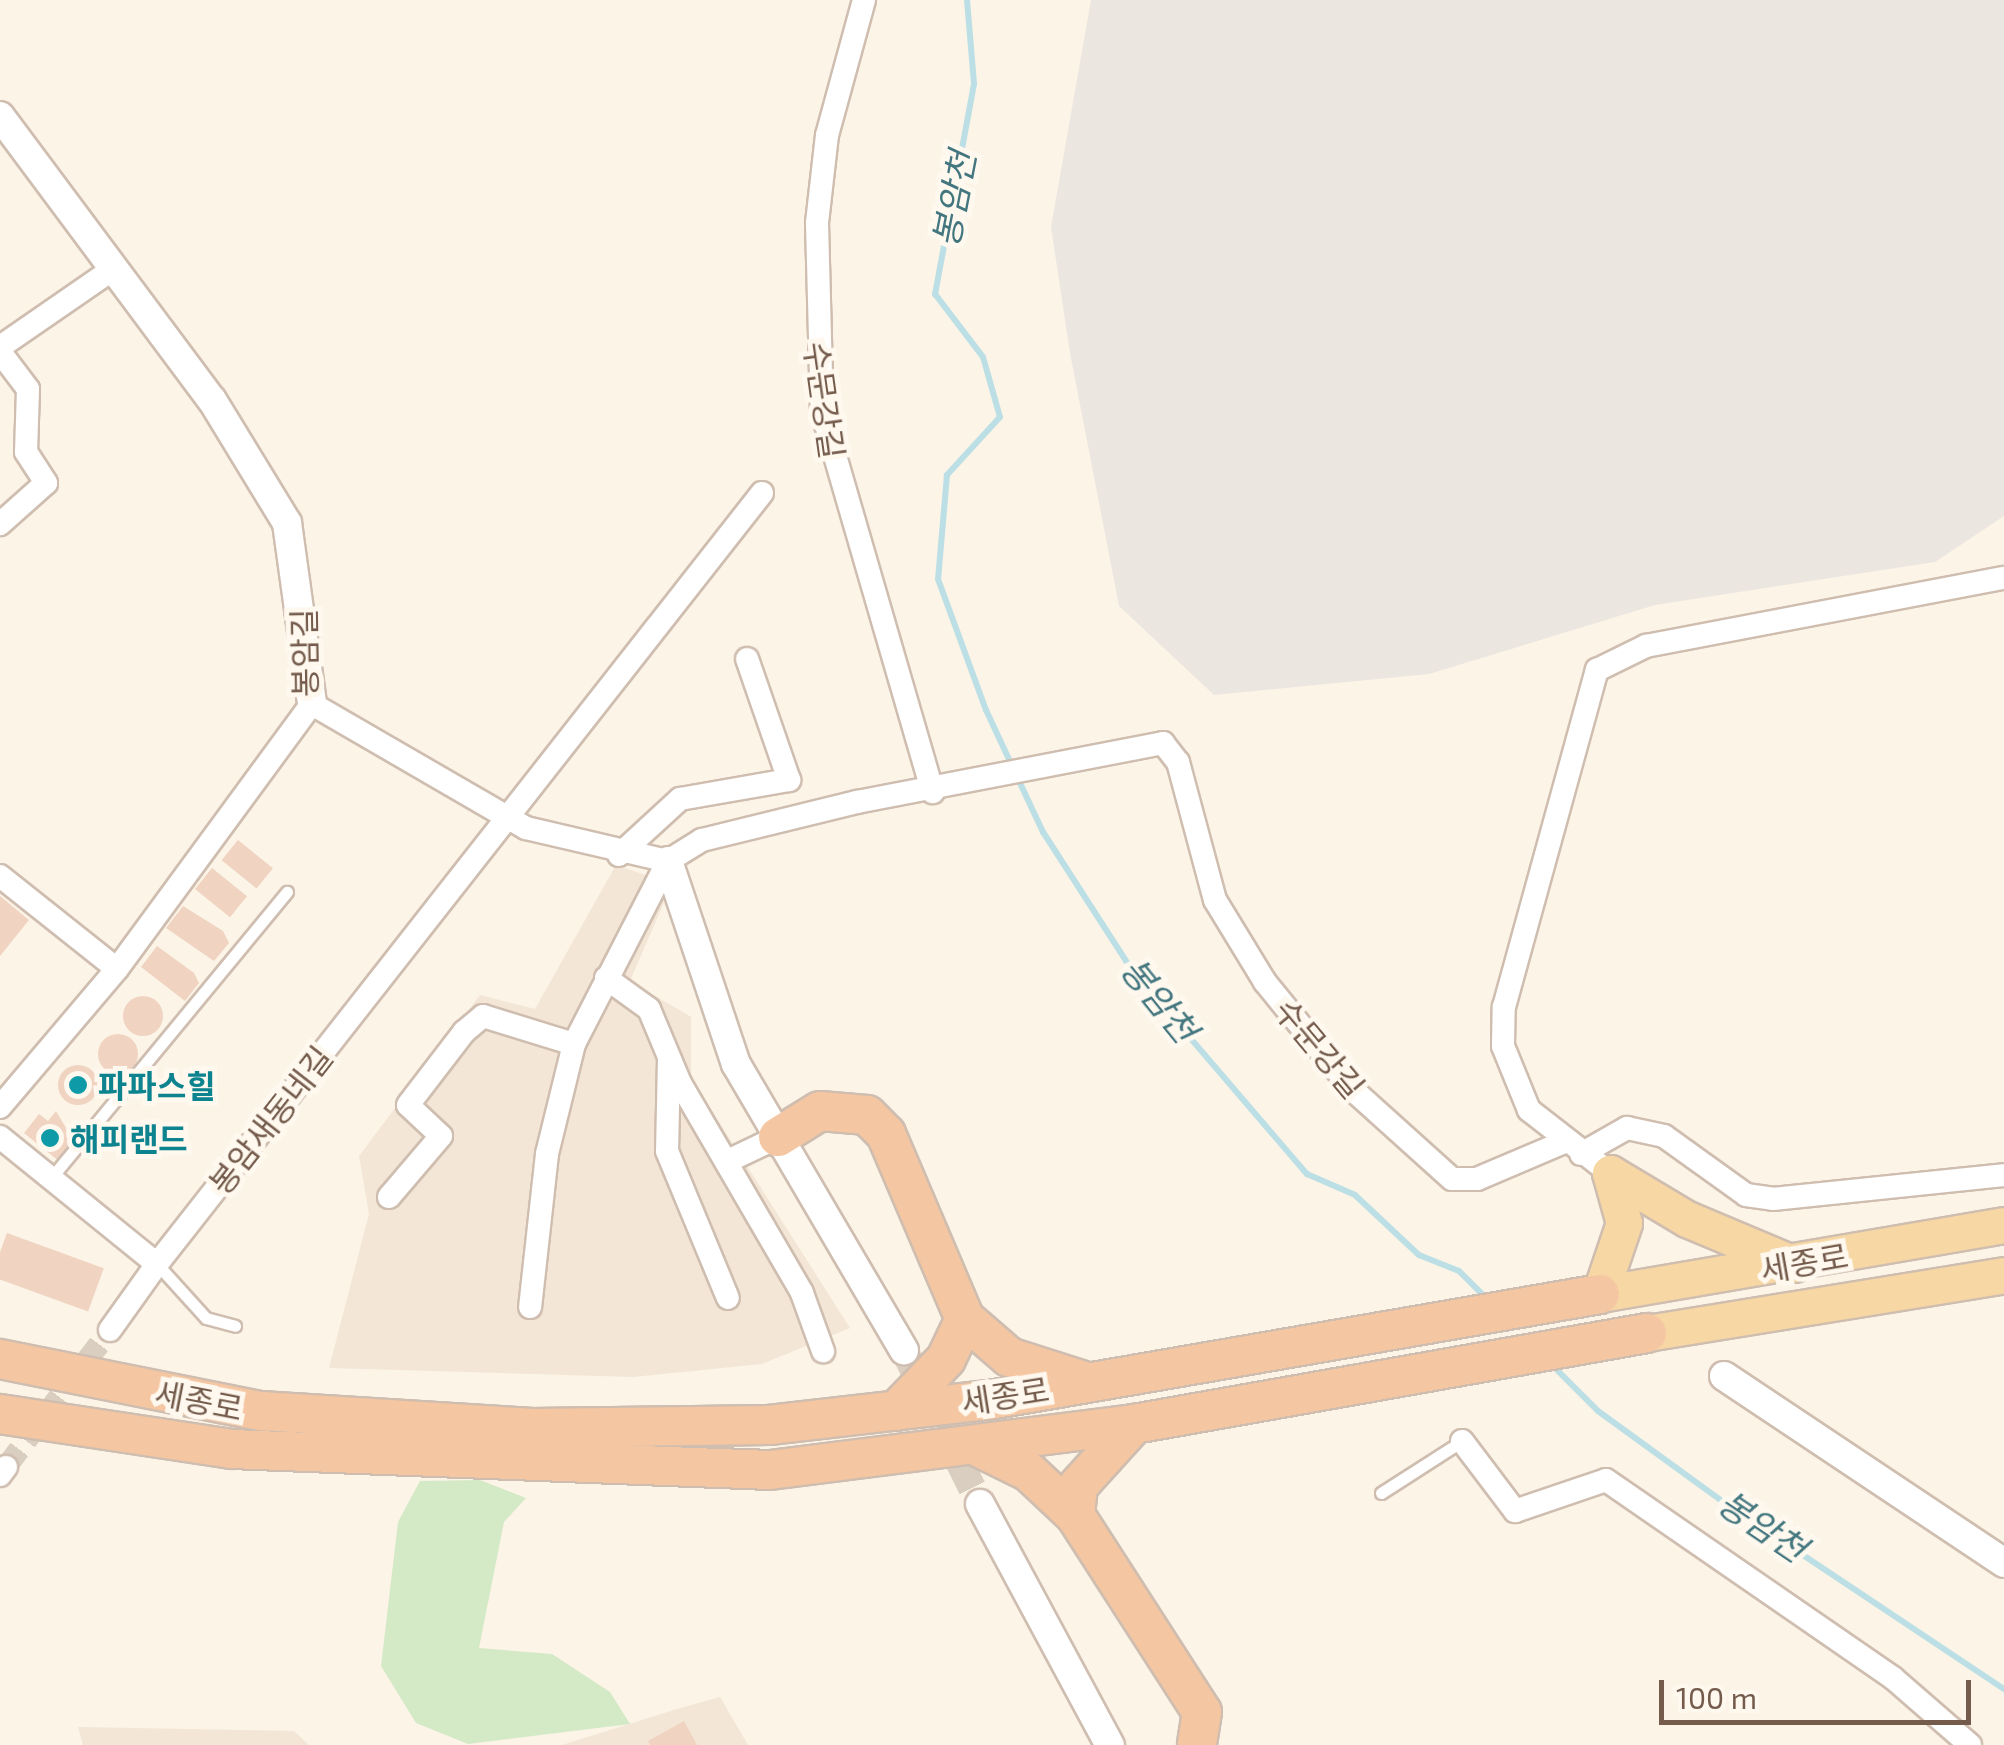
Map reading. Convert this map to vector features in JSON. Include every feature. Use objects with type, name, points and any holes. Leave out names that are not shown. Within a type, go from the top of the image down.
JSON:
[{"type":"highway","points":[[778,1136],[832,1109],[876,1124],[965,1319],[1010,1357],[1086,1382]]},
{"type":"highway","name":"세종로","points":[[0,1361],[261,1411],[532,1428],[769,1425],[1086,1382],[1413,1320],[1600,1294]]},
{"type":"highway","points":[[896,1410],[946,1359],[965,1319]]},
{"type":"highway","name":"세종로","points":[[0,1414],[231,1450],[504,1467],[770,1470],[1134,1424],[1647,1333]]},
{"type":"highway","points":[[1075,1515],[1078,1486],[1134,1424]]},
{"type":"highway","points":[[976,1446],[1030,1472],[1075,1515],[1202,1712],[1197,1745]]},
{"type":"main road","points":[[1585,1156],[1687,1219],[1795,1264]]},
{"type":"main road","points":[[1585,1156],[1624,1223],[1600,1294]]},
{"type":"main road","name":"세종로","points":[[1600,1294],[2004,1226]]},
{"type":"main road","name":"세종로","points":[[1647,1333],[2004,1274]]},
{"type":"street","name":"수문강길","points":[[864,0],[827,135],[817,223],[822,411],[940,791],[1145,740],[1163,743],[1178,762],[1215,900],[1265,982],[1352,1090],[1426,1161],[1452,1179],[1477,1180],[1585,1156],[1627,1128],[1664,1136],[1746,1195],[1773,1199],[2004,1175]]},
{"type":"street","name":"봉암길","points":[[0,116],[110,272],[212,400],[286,522],[312,704],[117,969],[0,1106]]},
{"type":"street","points":[[0,524],[46,483],[26,452],[28,389],[0,349],[110,272]]},
{"type":"street","name":"봉암새동네길","points":[[110,1330],[158,1264],[487,852],[504,815],[762,493]]},
{"type":"street","points":[[1585,1156],[1508,1076],[1504,1007],[1597,670],[1646,646],[2004,578]]},
{"type":"street","points":[[620,855],[680,799],[789,780],[747,659]]},
{"type":"street","points":[[312,704],[504,815],[620,855],[668,861]]},
{"type":"street","points":[[530,1308],[547,1154],[574,1044],[668,861],[702,840],[940,791]]},
{"type":"street","points":[[668,861],[736,1064],[904,1350]]},
{"type":"street","points":[[0,876],[117,969]]},
{"type":"street","points":[[606,978],[648,1009],[802,1293],[822,1351]]},
{"type":"street","points":[[390,1197],[441,1136],[408,1105],[464,1032],[483,1016],[574,1044]]},
{"type":"street","points":[[670,1054],[667,1151],[728,1298]]},
{"type":"street","points":[[0,1136],[158,1264]]},
{"type":"street","points":[[728,1162],[778,1136]]},
{"type":"street","points":[[1724,1376],[2004,1563]]},
{"type":"street","points":[[1462,1441],[1515,1511],[1606,1480],[1893,1678],[1970,1745]]},
{"type":"street","points":[[980,1504],[1110,1745]]},
{"type":"lane","points":[[52,1178],[287,892]]},
{"type":"lane","points":[[158,1264],[206,1318],[235,1326]]},
{"type":"lane","points":[[1381,1494],[1462,1441]]},
{"type":"shaded area","points":[[1091,0],[2004,0],[2004,516],[1935,562],[1655,605],[1429,674],[1214,695],[1119,606],[1070,353],[1051,227]]},
{"type":"shaded area","points":[[616,865],[672,884],[630,981],[691,1017],[691,1078],[850,1328],[762,1364],[633,1377],[329,1368],[369,1214],[359,1156],[480,995],[535,1009]]},
{"type":"shaded area","points":[[720,1697],[748,1745],[562,1745],[677,1709]]},
{"type":"shaded area","points":[[78,1727],[294,1731],[309,1745],[83,1745]]},
{"type":"green space","points":[[480,1480],[526,1498],[504,1522],[479,1648],[552,1654],[610,1692],[630,1724],[468,1744],[416,1723],[381,1666],[398,1522],[420,1481]]},
{"type":"building","points":[[238,840],[273,868],[257,889],[222,860]]},
{"type":"building","points":[[212,868],[247,896],[230,917],[195,889]]},
{"type":"building","points":[[0,896],[29,920],[0,956]]},
{"type":"building","points":[[183,906],[223,931],[229,943],[214,961],[166,928]]},
{"type":"building","points":[[157,946],[194,973],[199,983],[185,1001],[141,967]]},
{"type":"building","points":[[143,996],[157,1002],[163,1016],[157,1030],[143,1036],[129,1030],[123,1016],[129,1002]]},
{"type":"building","points":[[118,1034],[132,1040],[138,1054],[132,1068],[118,1074],[104,1068],[98,1054],[104,1040]]},
{"type":"building","name":"파파스힐","points":[[78,1065],[92,1071],[98,1085],[92,1099],[78,1105],[64,1099],[58,1085],[64,1071]]},
{"type":"building","name":"해피랜드","points":[[56,1111],[75,1143],[60,1162],[24,1133],[39,1114],[48,1121]]},
{"type":"building","points":[[7,1233],[104,1268],[88,1311],[0,1279],[0,1252]]},
{"type":"building","points":[[684,1721],[697,1745],[650,1745],[648,1741]]},
{"type":"waterway","points":[[967,0],[974,84],[935,294],[983,357],[1000,417],[947,475],[938,579],[986,710],[1043,832],[1132,970],[1307,1174],[1355,1195],[1419,1255],[1459,1271],[1486,1298]]},
{"type":"waterway","name":"봉암천","points":[[1551,1364],[1598,1411],[1722,1501],[2004,1689]]},
{"type":"tunnel","points":[[6,1467],[110,1330]]},
{"type":"tunnel","points":[[904,1350],[980,1504]]},
{"type":"place","name":"파파스힐","points":[[78,1085]]},
{"type":"place","name":"해피랜드","points":[[50,1138]]}]
